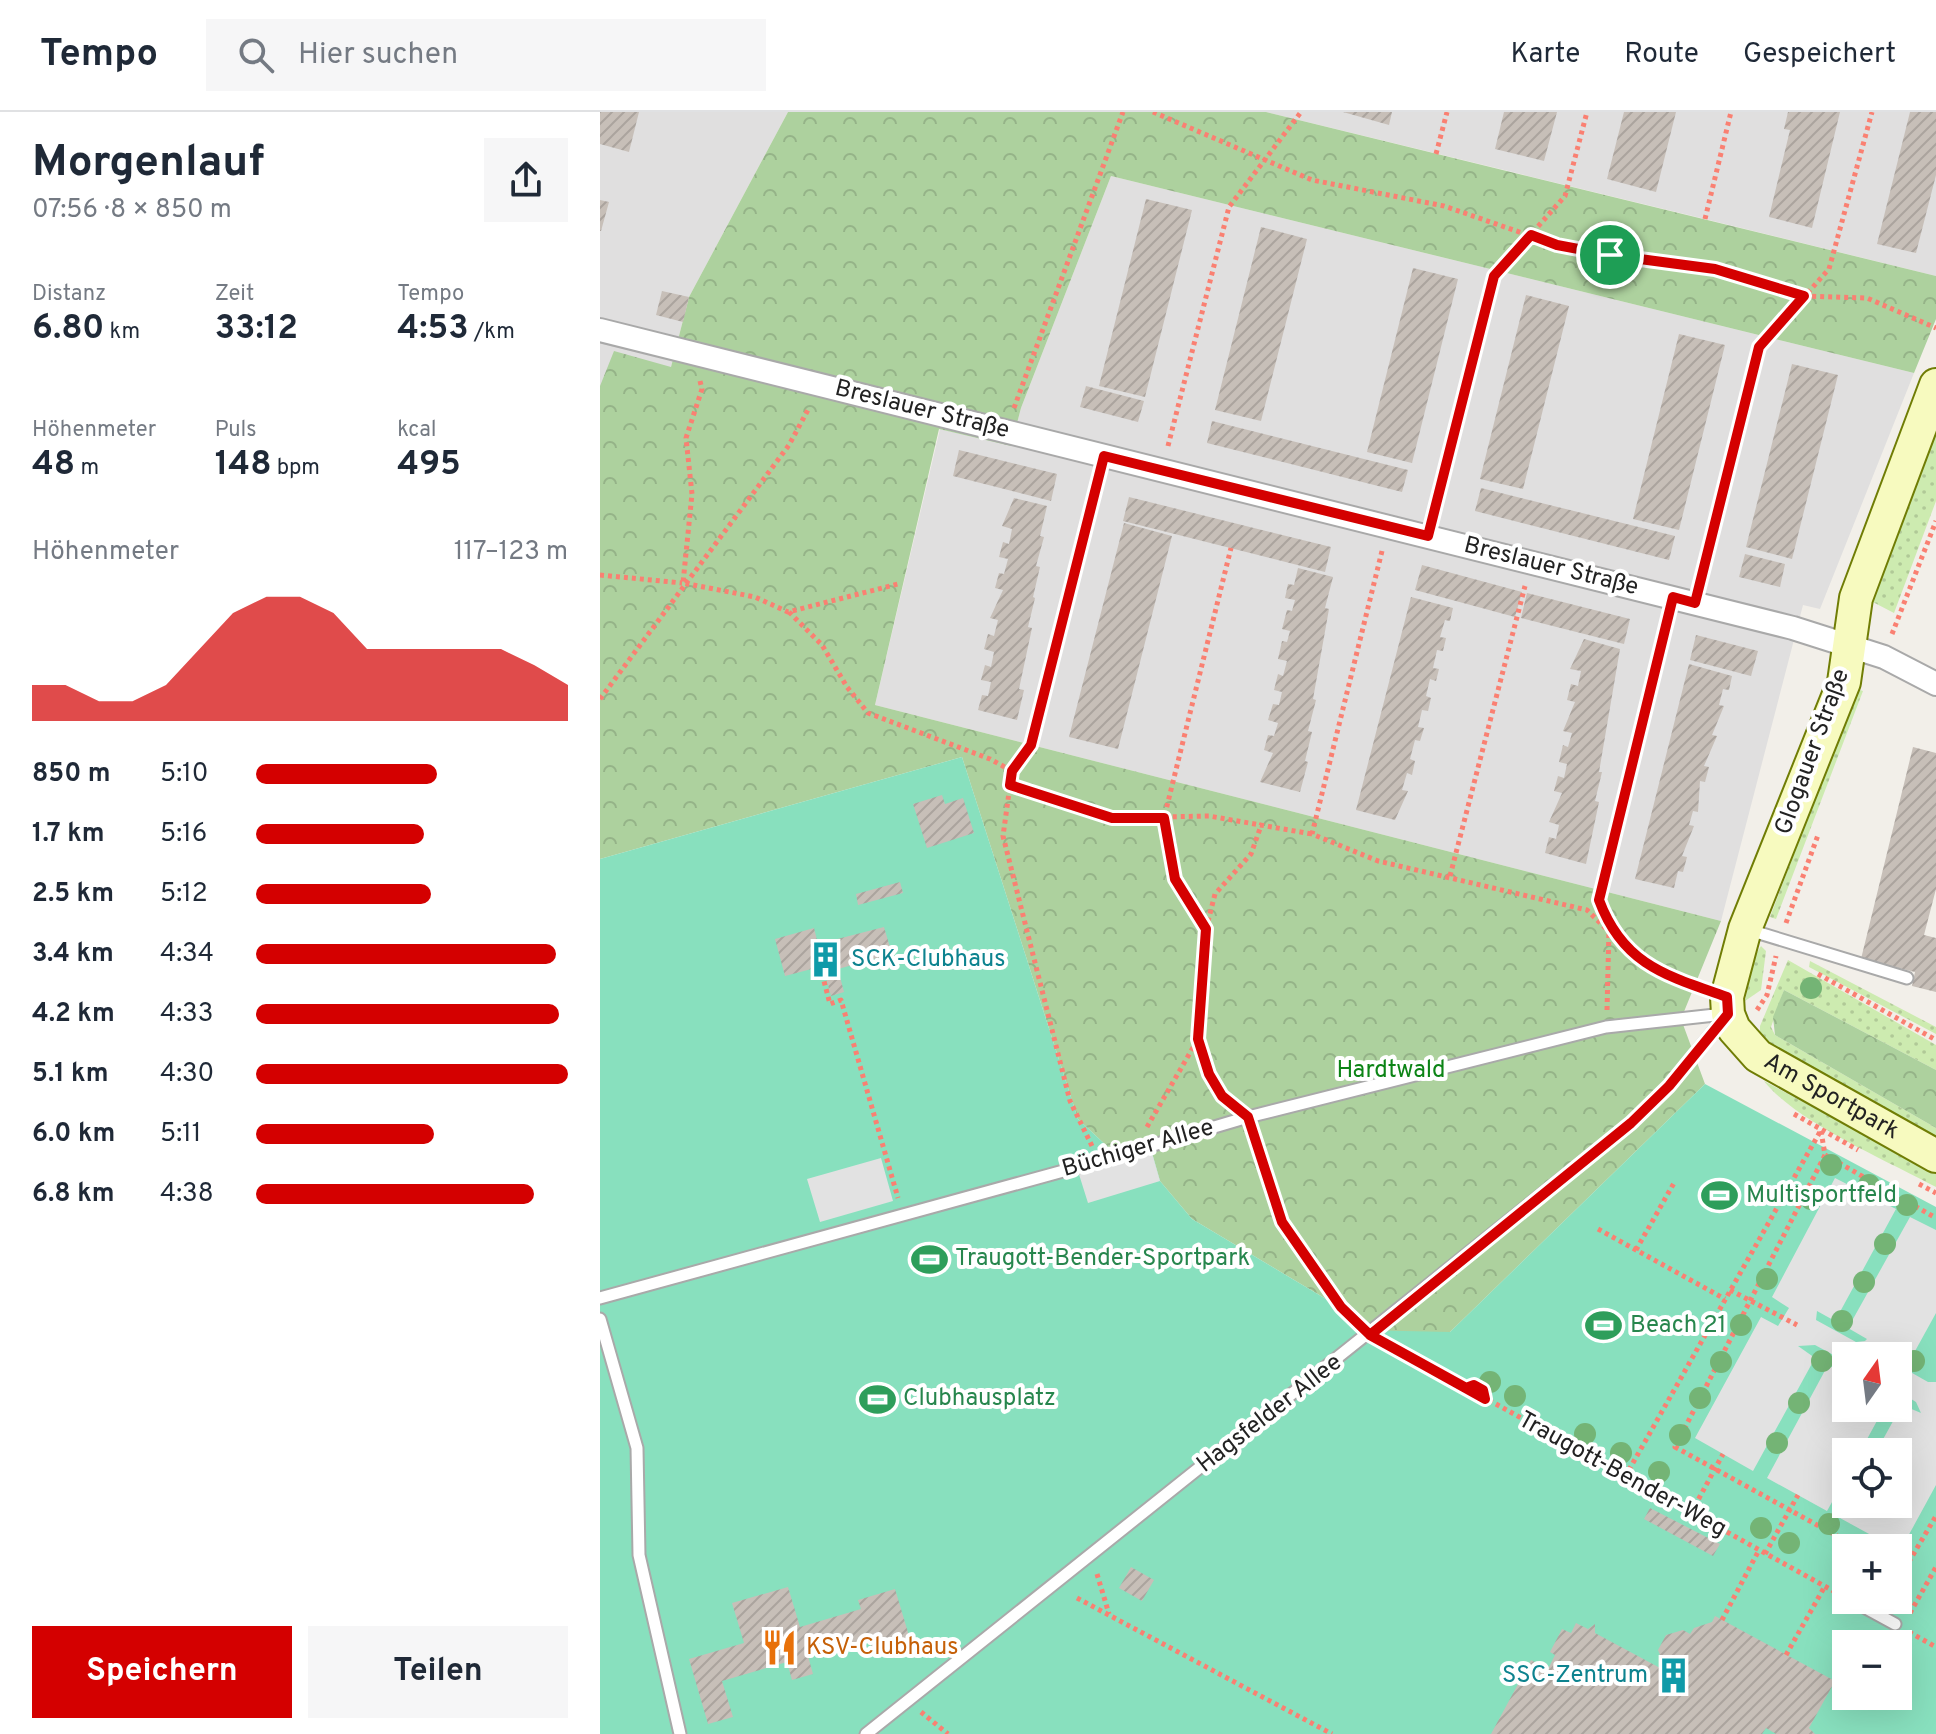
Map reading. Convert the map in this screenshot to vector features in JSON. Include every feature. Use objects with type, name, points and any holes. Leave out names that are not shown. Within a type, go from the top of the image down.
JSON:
[{"type":"street","name":"Breslauer Straße","points":[[600,330],[1673,597],[1849,644],[1936,684]]},
{"type":"street","name":"Glogauer Straße","points":[[1730,1013],[1745,929],[1844,682],[1856,598],[1936,385]]},
{"type":"street","name":"Am Sportpark","points":[[1730,1013],[1743,1042],[1776,1069],[1936,1156]]},
{"type":"lane","points":[[1745,929],[1907,978]]},
{"type":"lane","name":"Büchiger Allee","points":[[600,1298],[1132,1152],[1248,1117],[1606,1027],[1730,1013]]},
{"type":"lane","name":"Hagsfelder Allee","points":[[866,1734],[1370,1335],[1631,1123],[1676,1078],[1730,1013]]},
{"type":"lane","points":[[600,1319],[637,1448],[639,1555],[680,1734]]},
{"type":"lane","points":[[1877,1614],[1899,1626]]},
{"type":"path","points":[[1007,432],[1123,112]]},
{"type":"path","points":[[1153,112],[1312,180],[1444,206],[1557,245],[1715,269],[1804,296],[1867,298],[1936,328]]},
{"type":"path","points":[[1162,470],[1229,207],[1301,112]]},
{"type":"path","points":[[1436,154],[1447,112]]},
{"type":"path","points":[[1428,536],[1494,276],[1565,196],[1587,112]]},
{"type":"path","points":[[1705,219],[1731,112]]},
{"type":"path","points":[[1695,603],[1759,347],[1829,269],[1872,112]]},
{"type":"path","points":[[683,583],[692,494],[686,438],[702,389],[694,352]]},
{"type":"path","points":[[600,699],[683,583],[789,445],[822,385]]},
{"type":"path","points":[[1096,1162],[1093,1147],[1070,1101],[1003,836],[1012,771],[1031,745],[1104,456]]},
{"type":"path","points":[[1312,834],[1388,526]]},
{"type":"path","points":[[1206,929],[1175,879],[1164,818],[1231,548]]},
{"type":"path","points":[[1450,876],[1532,562]]},
{"type":"path","points":[[600,575],[683,583],[755,597],[788,612],[822,645],[868,713],[990,759],[1012,771]]},
{"type":"path","points":[[788,612],[898,584]]},
{"type":"path","points":[[1606,1027],[1609,929],[1599,900],[1601,882],[1673,597]]},
{"type":"path","points":[[1010,785],[1112,818],[1209,816],[1262,823],[1312,834],[1378,861],[1587,910],[1641,963],[1730,1013]]},
{"type":"path","points":[[1248,1117],[1222,1096],[1209,1074],[1198,1039],[1206,929],[1215,894],[1251,854],[1262,823]]},
{"type":"path","points":[[820,966],[830,1004],[841,1000],[903,1215]]},
{"type":"path","points":[[1805,967],[1936,1040]]},
{"type":"path","points":[[1132,1152],[1198,1039]]},
{"type":"path","name":"Traugott-Bender-Weg","points":[[1248,1117],[1282,1222],[1341,1307],[1370,1335],[1832,1590]]},
{"type":"path","points":[[1625,1477],[1821,1130],[1825,1155],[1675,1447],[1834,1534]]},
{"type":"path","points":[[1825,1155],[1936,1218]]},
{"type":"path","points":[[1636,1250],[1674,1183]]},
{"type":"path","points":[[1598,1229],[1725,1299]]},
{"type":"path","points":[[1730,1290],[1797,1325]]},
{"type":"path","points":[[1691,1513],[1723,1454]]},
{"type":"path","points":[[1765,1554],[1798,1495]]},
{"type":"path","points":[[1912,1556],[1936,1516]]},
{"type":"path","points":[[1722,1620],[1759,1550]]},
{"type":"path","points":[[1092,1555],[1110,1615]]},
{"type":"path","points":[[1909,1616],[1936,1567]]},
{"type":"path","points":[[1786,1655],[1825,1586]]},
{"type":"path","points":[[1077,1598],[1332,1734]]},
{"type":"path","points":[[1899,1626],[1936,1647]]},
{"type":"path","points":[[912,1698],[925,1717],[948,1734]]},
{"type":"shaded area","points":[[600,112],[788,112],[689,297],[671,367],[600,386]]},
{"type":"shaded area","points":[[1266,112],[1936,112],[1936,276],[1705,219]]},
{"type":"shaded area","points":[[1111,176],[1914,373],[1820,609],[1803,605],[1721,921],[875,705],[940,429],[1011,446],[1021,408]]},
{"type":"shaded area","points":[[1150,1146],[1160,1181],[1088,1203],[1077,1168]]},
{"type":"shaded area","points":[[881,1158],[893,1201],[820,1222],[807,1179]]},
{"type":"shaded area","points":[[1835,1178],[1896,1209],[1835,1321],[1817,1311],[1816,1320],[1856,1342],[1832,1342],[1832,1354],[1815,1345],[1798,1346],[1815,1358],[1753,1471],[1695,1438],[1761,1317],[1778,1326],[1789,1308],[1772,1297]]},
{"type":"shaded area","points":[[1910,1217],[1936,1230],[1936,1313],[1912,1357],[1912,1342],[1856,1342],[1867,1339],[1848,1328]]},
{"type":"shaded area","points":[[1828,1365],[1832,1367],[1832,1422],[1876,1422],[1868,1438],[1832,1438],[1832,1502],[1827,1511],[1767,1478]]},
{"type":"shaded area","points":[[1912,1373],[1928,1382],[1936,1382],[1936,1485],[1909,1534],[1869,1534],[1840,1518],[1912,1518],[1912,1438],[1884,1438],[1893,1422],[1912,1422],[1912,1409],[1921,1413],[1912,1400]]},
{"type":"green space","name":"Hardtwald","points":[[788,112],[1266,112],[1936,276],[1936,319],[1914,373],[1111,176],[1021,408],[1011,446],[939,429],[875,705],[1721,921],[1681,1019],[1705,1084],[1450,1332],[1394,1336],[1355,1330],[1326,1299],[1192,1219],[1160,1181],[1150,1146],[1110,1149],[1078,1119],[962,757],[600,859],[600,386],[614,351],[671,367],[689,297]]},
{"type":"green space","points":[[1936,418],[1936,501],[1894,613],[1867,599]]},
{"type":"green space","points":[[1857,689],[1863,691],[1776,919],[1770,917]]},
{"type":"green space","name":"Traugott-Bender-Sportpark","points":[[962,757],[1078,1119],[1110,1149],[1150,1146],[1160,1181],[1192,1219],[1326,1299],[1355,1330],[1450,1332],[1705,1084],[1936,1207],[1936,1734],[600,1734],[600,859]]},
{"type":"green space","points":[[1761,946],[1766,951],[1761,990],[1745,1001],[1753,959]]},
{"type":"green space","points":[[1788,960],[1936,1045],[1936,1070],[1784,990],[1771,1027],[1775,1035],[1936,1128],[1936,1140],[1770,1049],[1760,1036],[1760,1026]]},
{"type":"green space","points":[[1810,961],[1936,1027],[1936,1034],[1809,967]]},
{"type":"green space","points":[[1784,990],[1936,1070],[1936,1128],[1775,1035],[1773,1017]]},
{"type":"green space","points":[[1764,1081],[1936,1173],[1936,1187],[1820,1126]]},
{"type":"building","points":[[600,112],[639,112],[629,152],[600,144]]},
{"type":"building","points":[[1343,112],[1392,112],[1389,125]]},
{"type":"building","points":[[1504,112],[1557,112],[1544,161],[1495,149]]},
{"type":"building","points":[[1624,112],[1676,112],[1656,192],[1607,179]]},
{"type":"building","points":[[1788,112],[1840,112],[1812,228],[1769,217],[1790,130],[1784,129]]},
{"type":"building","points":[[1910,112],[1936,112],[1936,175],[1916,253],[1877,244]]},
{"type":"building","points":[[1146,199],[1192,210],[1145,397],[1099,386]]},
{"type":"building","points":[[600,200],[609,202],[601,231],[600,231]]},
{"type":"building","points":[[1261,227],[1307,239],[1261,421],[1215,410]]},
{"type":"building","points":[[1413,268],[1458,279],[1412,463],[1367,452]]},
{"type":"building","points":[[662,291],[689,297],[683,322],[656,315]]},
{"type":"building","points":[[1526,295],[1569,306],[1523,489],[1480,479]]},
{"type":"building","points":[[1679,334],[1725,345],[1679,530],[1633,519]]},
{"type":"building","points":[[1792,364],[1838,375],[1792,559],[1746,547]]},
{"type":"building","points":[[1086,386],[1144,401],[1138,422],[1080,407]]},
{"type":"building","points":[[1212,421],[1408,470],[1402,492],[1207,443]]},
{"type":"building","points":[[959,450],[1057,474],[1051,501],[953,476]]},
{"type":"building","points":[[1481,488],[1675,536],[1669,560],[1475,511]]},
{"type":"building","points":[[1129,497],[1331,547],[1325,572],[1123,521]]},
{"type":"building","points":[[1014,498],[1047,506],[1040,536],[1044,537],[1036,566],[1040,567],[1028,627],[1032,628],[1019,689],[1024,690],[1017,720],[978,710],[982,695],[988,696],[991,682],[981,680],[985,665],[991,667],[994,652],[984,649],[988,634],[994,636],[998,620],[990,618],[1003,590],[995,588],[999,573],[1004,574],[1008,559],[999,557],[1003,542],[1009,544],[1012,529],[1002,526]]},
{"type":"building","points":[[1124,523],[1172,536],[1118,749],[1069,737]]},
{"type":"building","points":[[1745,554],[1785,564],[1780,587],[1739,577]]},
{"type":"building","points":[[1422,565],[1522,592],[1515,617],[1415,590]]},
{"type":"building","points":[[1298,568],[1333,577],[1325,608],[1329,609],[1313,699],[1316,700],[1308,731],[1312,732],[1305,761],[1308,762],[1300,792],[1260,782],[1273,753],[1264,750],[1268,735],[1274,736],[1278,723],[1268,720],[1273,704],[1279,705],[1282,692],[1274,690],[1278,674],[1283,676],[1287,661],[1278,659],[1282,641],[1287,642],[1290,631],[1282,629],[1287,610],[1292,611],[1295,600],[1285,598],[1288,584],[1294,585]]},
{"type":"building","points":[[1527,593],[1630,619],[1624,644],[1521,618]]},
{"type":"building","points":[[1411,597],[1453,608],[1450,621],[1445,620],[1440,637],[1446,638],[1443,651],[1437,650],[1433,668],[1439,669],[1436,681],[1430,679],[1426,696],[1431,698],[1428,711],[1422,710],[1418,727],[1424,728],[1420,741],[1415,740],[1410,759],[1415,761],[1412,775],[1407,773],[1402,790],[1408,791],[1395,820],[1356,810]]},
{"type":"building","points":[[1696,635],[1758,651],[1751,676],[1690,660]]},
{"type":"building","points":[[1584,639],[1620,649],[1595,801],[1599,802],[1586,864],[1545,853],[1549,837],[1556,839],[1559,825],[1549,822],[1562,793],[1554,791],[1558,776],[1564,778],[1567,764],[1559,762],[1563,745],[1568,747],[1572,733],[1563,731],[1575,702],[1567,700],[1571,684],[1578,686],[1581,671],[1570,669]]},
{"type":"building","points":[[1689,664],[1732,676],[1729,690],[1723,689],[1719,705],[1724,706],[1712,735],[1717,736],[1704,766],[1709,767],[1705,782],[1700,781],[1698,812],[1693,811],[1689,825],[1694,826],[1682,856],[1687,857],[1683,872],[1678,871],[1674,888],[1635,879]]},
{"type":"building","points":[[1913,747],[1936,753],[1936,889],[1924,935],[1936,938],[1936,992],[1912,986],[1915,972],[1861,959]]},
{"type":"building","points":[[942,795],[945,804],[963,798],[974,833],[927,848],[913,804]]},
{"type":"building","points":[[900,882],[903,893],[858,905],[856,894]]},
{"type":"building","name":"SCK-Clubhaus","points":[[884,927],[892,954],[838,969],[844,992],[831,996],[823,966],[785,976],[775,939],[814,928],[818,944]]},
{"type":"building","points":[[1650,1508],[1720,1544],[1713,1556],[1644,1519]]},
{"type":"building","points":[[1131,1567],[1154,1580],[1142,1601],[1119,1588]]},
{"type":"building","points":[[788,1587],[800,1627],[861,1609],[858,1600],[895,1589],[910,1639],[872,1649],[869,1639],[808,1656],[813,1674],[792,1680],[787,1662],[722,1681],[733,1717],[708,1724],[689,1659],[744,1643],[732,1603]]},
{"type":"building","name":"SSC-Zentrum","points":[[1715,1616],[1832,1679],[1832,1686],[1809,1728],[1815,1734],[1776,1734],[1766,1728],[1762,1734],[1491,1734],[1531,1660],[1548,1669],[1555,1655],[1550,1652],[1562,1629],[1571,1633],[1576,1623],[1588,1629],[1595,1624],[1595,1633],[1662,1669],[1664,1665],[1658,1650],[1666,1635],[1683,1630],[1690,1634],[1694,1628],[1712,1622]]},
{"type":"place","name":"SCK-Clubhaus","points":[[825,960]]},
{"type":"place","name":"Multisportfeld","points":[[1720,1196]]},
{"type":"place","name":"Traugott-Bender-Sportpark","points":[[929,1259]]},
{"type":"place","name":"Beach 21","points":[[1604,1326]]},
{"type":"place","name":"Clubhausplatz","points":[[877,1399]]},
{"type":"place","name":"KSV-Clubhaus","points":[[780,1648]]},
{"type":"place","name":"SSC-Zentrum","points":[[1674,1676]]},
{"type":"route","points":[[1610,255],[1557,245],[1531,235],[1494,276],[1428,536],[1104,456],[1031,745],[1012,771],[1010,785],[1112,818],[1164,818],[1175,879],[1206,929],[1198,1039],[1209,1074],[1222,1096],[1248,1117],[1282,1222],[1341,1307],[1370,1335],[1485,1399],[1483,1390],[1474,1385],[1466,1388],[1370,1335],[1631,1123],[1669,1086],[1728,1014],[1727,997],[1672,978],[1641,963],[1609,929],[1599,900],[1673,597],[1695,603],[1759,347],[1804,296],[1715,269],[1675,261],[1610,255]]}]
